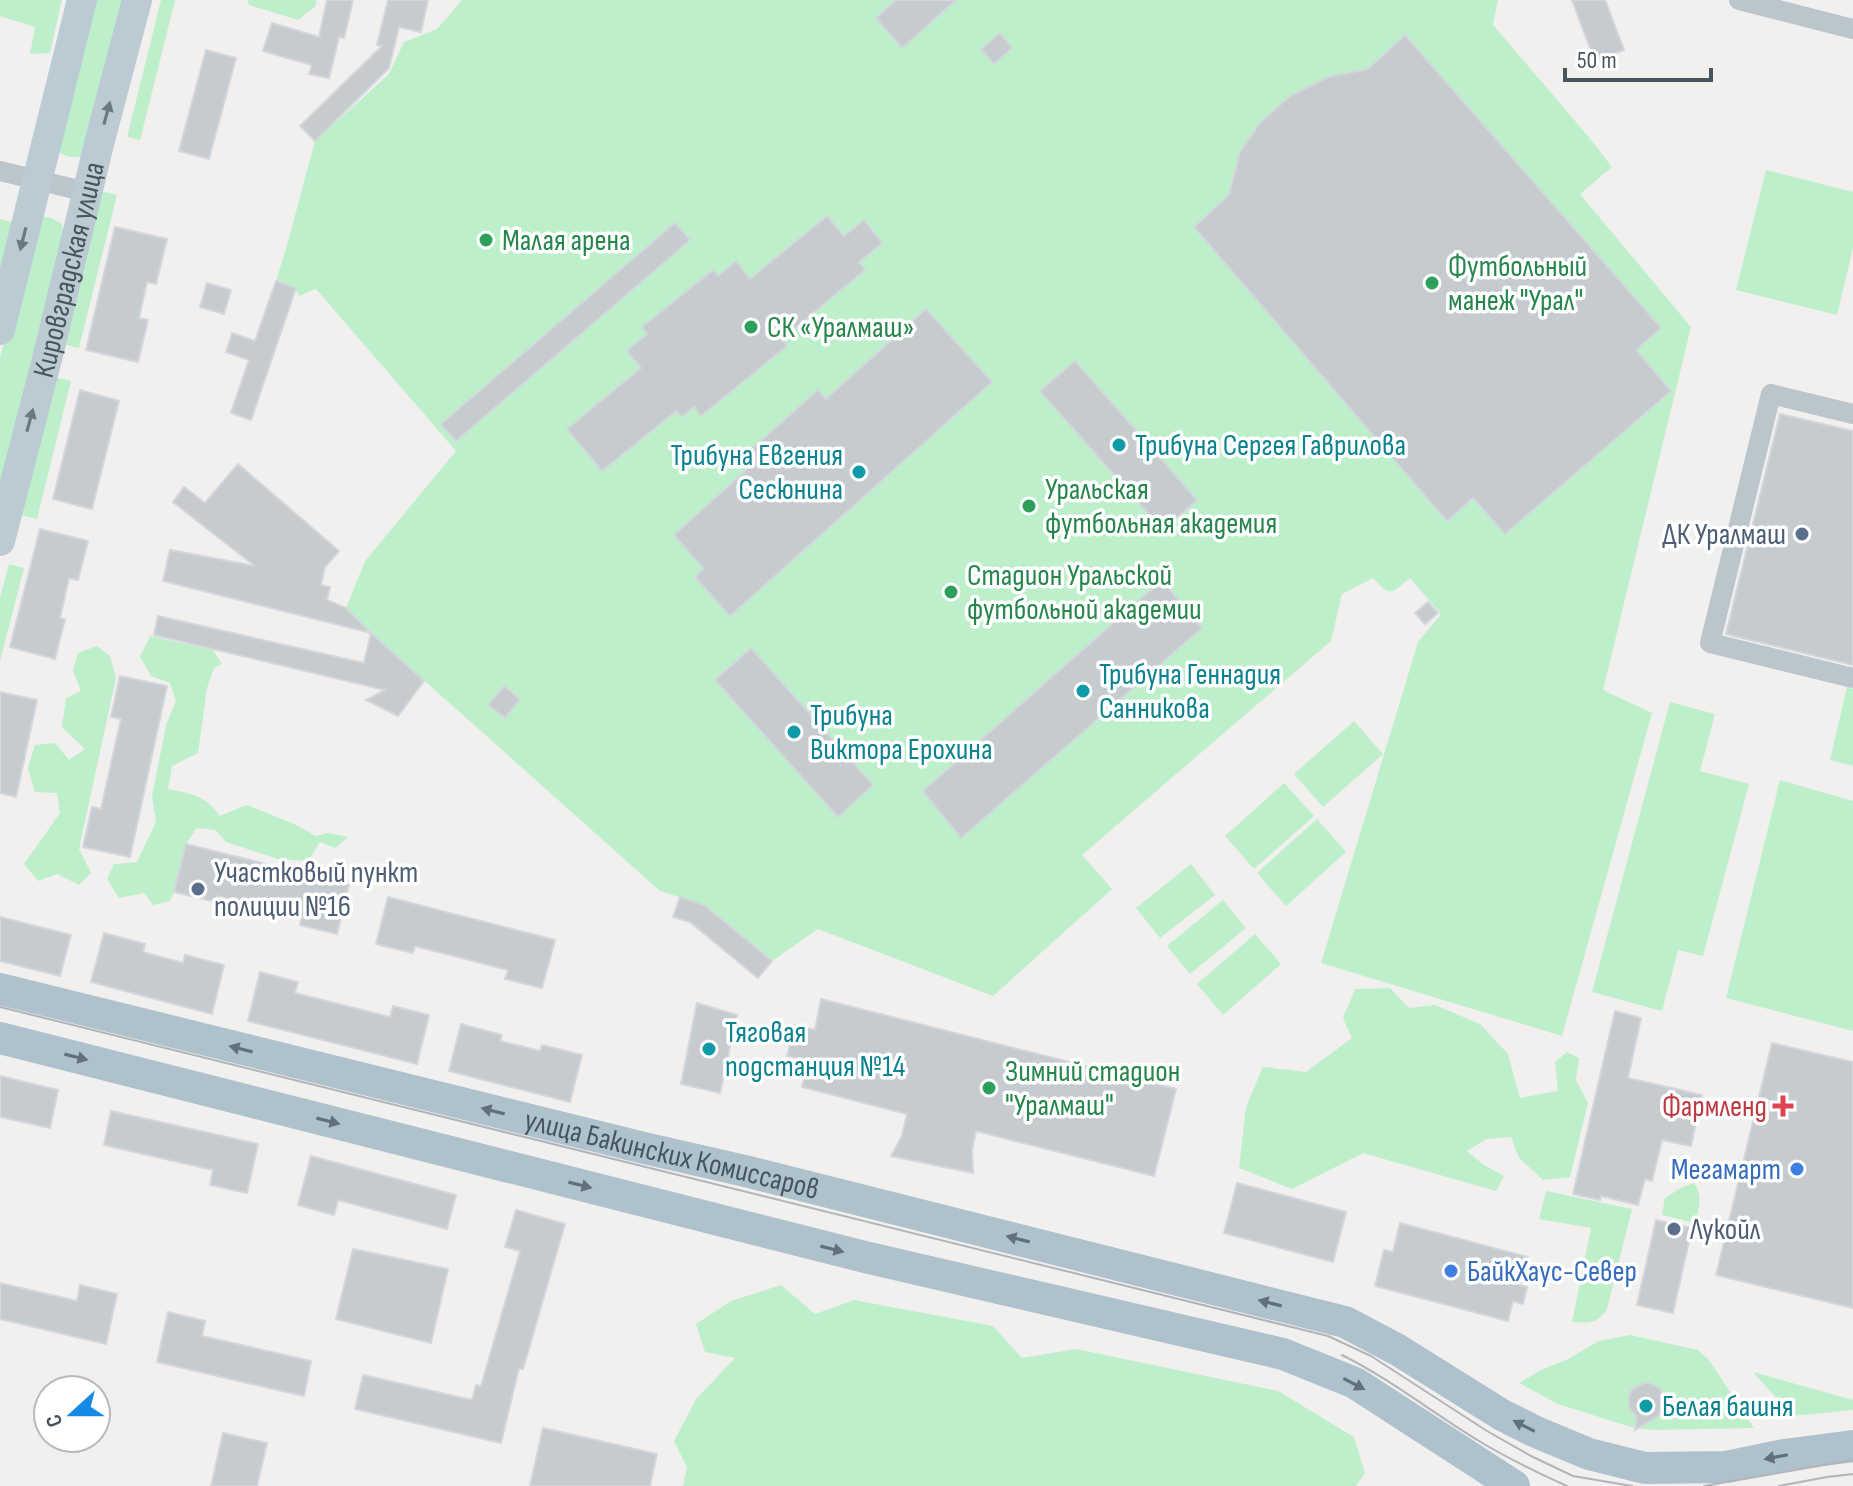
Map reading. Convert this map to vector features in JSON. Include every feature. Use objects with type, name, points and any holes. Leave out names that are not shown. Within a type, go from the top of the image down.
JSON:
[{"type":"main road","name":"Кировградская улица","points":[[0,330],[82,0]]},
{"type":"main road","name":"Кировградская улица","points":[[0,541],[137,0]]},
{"type":"main road","name":"улица Бакинских Комиссаров","points":[[0,989],[1345,1322],[1536,1432],[1589,1454],[1645,1468],[1726,1467],[1853,1446]]},
{"type":"main road","name":"улица Бакинских Комиссаров","points":[[0,1038],[865,1257],[1283,1354],[1355,1383],[1514,1486]]},
{"type":"street","points":[[1739,0],[1853,29]]},
{"type":"street","points":[[0,171],[87,192]]},
{"type":"street","points":[[1853,414],[1766,392],[1710,643],[1853,678]]},
{"type":"green space","points":[[0,0],[62,0],[50,53],[30,54],[35,27],[0,16]]},
{"type":"green space","points":[[91,0],[125,0],[81,157],[69,157],[58,152]]},
{"type":"green space","points":[[161,0],[175,0],[140,140],[127,137]]},
{"type":"green space","points":[[247,0],[316,0],[316,6],[298,20],[249,5]]},
{"type":"green space","name":"Уральская футбольная академия","points":[[462,0],[1498,0],[1493,25],[1612,167],[1580,194],[1691,327],[1603,690],[1652,713],[1562,1036],[1321,963],[1418,642],[1441,614],[1410,578],[1391,592],[1373,578],[1342,594],[1331,641],[1082,855],[1112,889],[993,996],[818,929],[772,961],[704,905],[660,891],[371,633],[346,608],[365,561],[456,451],[316,289],[299,296],[295,288],[276,281],[315,141],[389,74],[404,42],[437,29]]},
{"type":"green space","points":[[1766,170],[1853,192],[1853,248],[1837,315],[1736,290]]},
{"type":"green space","points":[[101,191],[117,195],[79,348],[63,344]]},
{"type":"green space","points":[[40,216],[62,224],[63,235],[0,487],[0,358],[33,227]]},
{"type":"green space","points":[[0,219],[17,224],[0,293]]},
{"type":"green space","points":[[54,377],[71,381],[37,519],[20,515]]},
{"type":"green space","points":[[9,564],[24,568],[0,661],[0,598]]},
{"type":"green space","points":[[150,636],[213,650],[222,664],[214,668],[207,688],[198,753],[172,766],[168,789],[204,800],[219,816],[247,805],[316,836],[328,833],[348,837],[335,848],[320,842],[308,861],[278,859],[226,842],[215,830],[197,828],[186,844],[170,901],[153,905],[144,893],[119,898],[107,879],[114,864],[137,862],[156,822],[152,797],[166,725],[176,701],[170,683],[151,676],[140,657]]},
{"type":"green space","points":[[97,646],[110,656],[116,678],[79,849],[91,873],[79,885],[57,874],[38,881],[24,864],[60,813],[57,793],[35,792],[28,768],[35,745],[55,743],[69,760],[85,749],[62,727],[66,698],[81,691],[73,671],[78,653]]},
{"type":"green space","points":[[1847,687],[1853,689],[1853,766],[1830,760]]},
{"type":"green space","points":[[1670,702],[1715,714],[1700,771],[1749,784],[1703,956],[1678,950],[1662,1011],[1592,992]]},
{"type":"green space","points":[[1354,721],[1383,754],[1323,807],[1294,774]]},
{"type":"green space","points":[[1780,780],[1853,801],[1853,1031],[1726,998]]},
{"type":"green space","points":[[1284,783],[1314,816],[1254,869],[1225,836]]},
{"type":"green space","points":[[1317,819],[1346,852],[1286,906],[1257,873]]},
{"type":"green space","points":[[1191,864],[1215,895],[1160,938],[1136,908]]},
{"type":"green space","points":[[1223,900],[1246,928],[1190,974],[1167,946]]},
{"type":"green space","points":[[1255,934],[1281,964],[1223,1015],[1197,984]]},
{"type":"green space","points":[[1390,988],[1409,1008],[1435,1005],[1480,1024],[1508,1054],[1520,1098],[1558,1091],[1555,1062],[1567,1052],[1579,1058],[1576,1080],[1588,1103],[1570,1177],[1543,1180],[1519,1158],[1511,1137],[1486,1139],[1467,1151],[1504,1176],[1496,1191],[1363,1153],[1292,1189],[1239,1168],[1246,1107],[1263,1067],[1306,1072],[1352,1038],[1343,1018],[1355,989]]},
{"type":"green space","points":[[1694,1183],[1699,1197],[1695,1223],[1662,1215],[1665,1198]]},
{"type":"green space","points":[[1546,1191],[1632,1209],[1607,1309],[1592,1322],[1572,1322],[1591,1228],[1539,1219]]},
{"type":"green space","points":[[781,1285],[815,1314],[854,1300],[993,1326],[1022,1358],[1076,1349],[1278,1391],[1354,1437],[1365,1473],[1356,1486],[683,1486],[687,1467],[674,1441],[696,1399],[735,1358],[705,1352],[696,1324],[731,1301]]},
{"type":"green space","points":[[1630,1335],[1698,1350],[1709,1360],[1754,1428],[1634,1428],[1558,1404],[1519,1383],[1599,1341]]},
{"type":"green space","points":[[1753,1372],[1853,1400],[1853,1410],[1792,1416]]},
{"type":"building","points":[[327,0],[353,0],[344,38],[339,37],[329,78],[309,74],[312,65],[263,51],[272,23],[319,37]]},
{"type":"building","points":[[388,0],[428,0],[421,32],[399,27],[389,68],[315,141],[300,126],[382,46],[377,45]]},
{"type":"building","points":[[896,0],[956,0],[902,48],[876,18]]},
{"type":"building","points":[[1572,0],[1605,0],[1624,50],[1595,61]]},
{"type":"building","points":[[1000,33],[1012,48],[994,64],[981,49]]},
{"type":"building","name":"Футбольный манеж \"Урал\"","points":[[1405,35],[1661,328],[1636,350],[1671,391],[1505,534],[1473,498],[1447,521],[1194,227],[1229,195],[1240,152],[1260,123],[1290,96],[1328,77],[1368,69]]},
{"type":"building","points":[[206,50],[236,58],[209,159],[179,151]]},
{"type":"building","points":[[827,216],[844,236],[864,220],[882,243],[859,262],[865,270],[782,339],[787,346],[701,416],[694,407],[682,417],[676,411],[602,471],[567,429],[641,368],[627,351],[647,334],[642,327],[713,270],[718,276],[736,261],[750,279]]},
{"type":"building","points":[[675,223],[690,240],[456,441],[441,424]]},
{"type":"building","points":[[115,227],[167,239],[156,284],[147,282],[139,318],[148,320],[138,362],[86,350]]},
{"type":"building","points":[[276,281],[296,288],[251,420],[231,413],[249,360],[226,352],[232,333],[255,341]]},
{"type":"building","points":[[207,283],[231,290],[224,314],[200,307]]},
{"type":"building","points":[[926,309],[992,382],[730,616],[695,577],[704,569],[674,535],[753,464],[745,455],[818,390],[826,399]]},
{"type":"building","name":"Трибуна Сергея Гаврилова","points":[[1075,361],[1197,500],[1163,530],[1040,391]]},
{"type":"building","points":[[80,390],[119,401],[92,509],[53,499]]},
{"type":"building","name":"ДК Уралмаш","points":[[1780,414],[1853,431],[1853,665],[1726,634]]},
{"type":"building","points":[[238,464],[339,551],[325,567],[321,585],[330,587],[327,600],[346,608],[371,633],[163,581],[170,550],[255,566],[173,502],[184,487],[205,503]]},
{"type":"building","points":[[40,529],[88,541],[78,580],[69,578],[60,618],[65,619],[55,659],[10,647]]},
{"type":"building","name":"Трибуна Геннадия Санникова","points":[[1162,580],[1202,628],[961,838],[923,791]]},
{"type":"building","points":[[1428,602],[1438,613],[1425,624],[1415,613]]},
{"type":"building","points":[[158,616],[364,663],[371,633],[424,681],[398,716],[366,700],[385,690],[154,635]]},
{"type":"building","name":"Трибуна Виктора Ерохина","points":[[751,648],[873,785],[838,817],[715,680]]},
{"type":"building","points":[[120,676],[167,686],[130,857],[83,847],[92,807],[101,809],[121,719],[111,717]]},
{"type":"building","points":[[504,686],[520,699],[505,718],[488,705]]},
{"type":"building","points":[[0,692],[37,700],[16,797],[0,793]]},
{"type":"building","points":[[186,844],[349,885],[337,934],[300,925],[302,917],[217,896],[216,902],[174,892]]},
{"type":"building","points":[[388,897],[555,940],[542,988],[505,979],[508,970],[415,946],[413,953],[376,944]]},
{"type":"building","points":[[680,897],[704,905],[772,961],[758,978],[690,922],[673,917]]},
{"type":"building","points":[[0,917],[71,935],[60,976],[0,961]]},
{"type":"building","points":[[104,933],[145,944],[143,952],[183,963],[185,955],[224,965],[212,1014],[91,982]]},
{"type":"building","points":[[260,972],[298,982],[295,993],[390,1017],[393,1006],[429,1015],[417,1064],[248,1021]]},
{"type":"building","name":"Зимний стадион \"Уралмаш\"","points":[[821,999],[1176,1089],[1154,1176],[976,1131],[972,1150],[973,1173],[891,1156],[902,1136],[907,1114],[802,1087],[808,1061],[787,1056],[795,1025],[815,1030]]},
{"type":"building","name":"Тяговая подстанция №14","points":[[697,1003],[737,1015],[720,1093],[681,1084]]},
{"type":"building","points":[[1615,1011],[1641,1018],[1628,1078],[1702,1095],[1691,1146],[1662,1140],[1652,1181],[1645,1179],[1638,1205],[1601,1196],[1600,1200],[1573,1194]]},
{"type":"building","points":[[461,1024],[502,1035],[500,1041],[540,1051],[542,1045],[582,1055],[570,1102],[449,1071]]},
{"type":"building","name":"Мегамарт","points":[[1772,1043],[1853,1062],[1853,1308],[1716,1275]]},
{"type":"building","points":[[0,1076],[58,1090],[50,1128],[0,1117]]},
{"type":"building","points":[[111,1111],[258,1144],[247,1193],[210,1185],[213,1170],[104,1145]]},
{"type":"building","points":[[311,1156],[456,1195],[447,1229],[338,1200],[334,1215],[298,1205]]},
{"type":"building","points":[[1237,1183],[1346,1212],[1333,1262],[1224,1233]]},
{"type":"building","points":[[516,1210],[565,1224],[523,1369],[519,1368],[501,1443],[355,1409],[363,1375],[472,1400],[476,1385],[481,1386],[520,1251],[505,1247]]},
{"type":"building","points":[[1656,1220],[1692,1228],[1673,1313],[1637,1305]]},
{"type":"building","name":"БайкХаус-Север","points":[[1400,1223],[1528,1257],[1520,1285],[1527,1287],[1523,1304],[1513,1301],[1508,1321],[1375,1286],[1384,1250],[1393,1252]]},
{"type":"building","points":[[353,1249],[448,1269],[431,1343],[336,1319]]},
{"type":"building","points":[[0,1283],[77,1301],[80,1285],[117,1294],[106,1344],[0,1319]]},
{"type":"building","points":[[168,1312],[205,1321],[202,1336],[311,1361],[304,1396],[157,1362]]},
{"type":"building","name":"Белая башня","points":[[1644,1383],[1660,1389],[1665,1403],[1658,1416],[1635,1430],[1637,1417],[1629,1408],[1629,1396],[1632,1389]]},
{"type":"building","points":[[543,1428],[657,1454],[650,1486],[530,1486]]},
{"type":"building","points":[[223,1433],[267,1443],[257,1486],[211,1486]]},
{"type":"tram line","points":[[0,1007],[1328,1336],[1371,1356],[1531,1456],[1573,1476],[1632,1486]]},
{"type":"tram line","points":[[1342,1355],[1490,1447],[1567,1486]]},
{"type":"tram line","points":[[1704,1486],[1853,1460]]},
{"type":"tram line","points":[[1779,1486],[1853,1474]]},
{"type":"place","name":"Малая арена","points":[[486,240]]},
{"type":"place","name":"Футбольный манеж \"Урал\"","points":[[1432,283]]},
{"type":"place","name":"СК «Уралмаш»","points":[[751,327]]},
{"type":"place","name":"Трибуна Сергея Гаврилова","points":[[1119,445]]},
{"type":"place","name":"Трибуна Евгения Сесюнина","points":[[859,472]]},
{"type":"place","name":"Уральская футбольная академия","points":[[1029,506]]},
{"type":"place","name":"ДК Уралмаш","points":[[1802,534]]},
{"type":"place","name":"Стадион Уральской футбольной академии","points":[[951,592]]},
{"type":"place","name":"Трибуна Геннадия Санникова","points":[[1083,691]]},
{"type":"place","name":"Трибуна Виктора Ерохина","points":[[794,732]]},
{"type":"place","name":"Участковый пункт полиции №16","points":[[198,889]]},
{"type":"place","name":"Тяговая подстанция №14","points":[[709,1049]]},
{"type":"place","name":"Зимний стадион \"Уралмаш\"","points":[[989,1088]]},
{"type":"place","name":"Фармленд","points":[[1783,1106]]},
{"type":"place","name":"Мегамарт","points":[[1797,1169]]},
{"type":"place","name":"Лукойл","points":[[1674,1229]]},
{"type":"place","name":"БайкХаус-Север","points":[[1451,1271]]},
{"type":"place","name":"Белая башня","points":[[1646,1406]]}]
